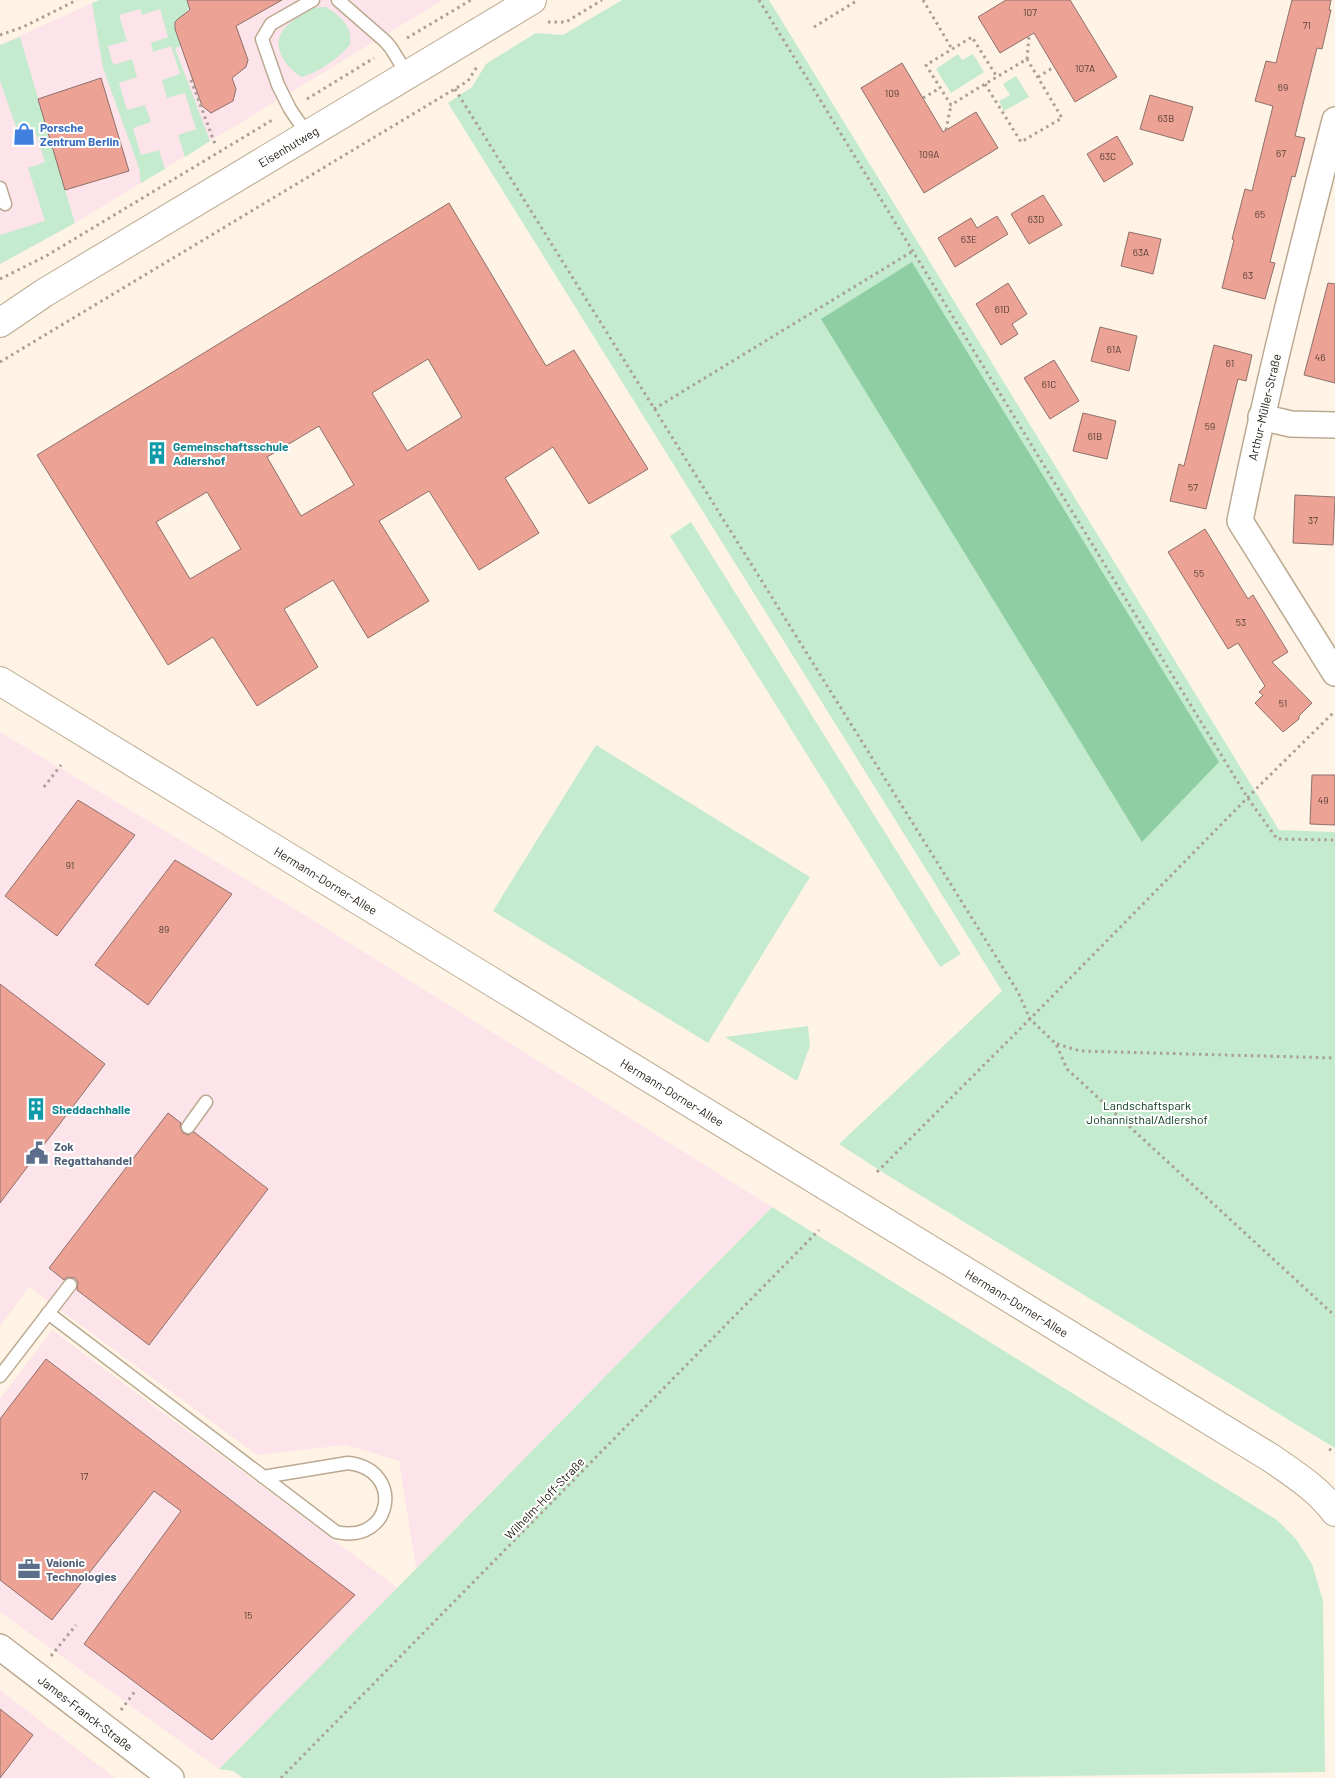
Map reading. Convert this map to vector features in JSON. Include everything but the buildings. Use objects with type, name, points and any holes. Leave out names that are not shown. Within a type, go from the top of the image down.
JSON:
[{"type":"street","name":"Eisenhutweg","points":[[0,323],[44,293],[407,74],[538,11]]},
{"type":"street","name":"Arthur-Müller-Straße","points":[[1335,120],[1261,418],[1240,522],[1335,673]]},
{"type":"street","name":"Eisenhutweg","points":[[0,312],[44,293]]},
{"type":"street","points":[[1261,418],[1291,424],[1335,425]]},
{"type":"street","name":"Hermann-Dorner-Allee","points":[[0,681],[1270,1458],[1309,1484],[1326,1500],[1335,1512]]},
{"type":"street","name":"James-Franck-Straße","points":[[0,1647],[171,1778]]},
{"type":"lane","points":[[307,134],[290,109],[278,85],[262,39],[272,24],[313,0]]},
{"type":"lane","points":[[338,0],[392,48],[407,74]]},
{"type":"lane","points":[[0,188],[5,204]]},
{"type":"lane","points":[[188,1128],[206,1102]]},
{"type":"lane","points":[[0,1376],[70,1285]]},
{"type":"lane","points":[[48,1313],[263,1477],[336,1532],[347,1534],[367,1530],[380,1518],[384,1509],[384,1491],[381,1482],[375,1473],[357,1464],[348,1463],[263,1477]]},
{"type":"path","points":[[0,34],[23,27],[77,0]]},
{"type":"path","points":[[0,279],[46,256],[471,0]]},
{"type":"path","points":[[538,11],[566,22],[602,0]]},
{"type":"path","points":[[759,0],[1247,797],[1277,839],[1335,840]]},
{"type":"path","points":[[814,27],[858,0]]},
{"type":"path","points":[[923,0],[952,49]]},
{"type":"path","points":[[985,84],[1020,142],[1062,118],[1027,59],[1029,36]]},
{"type":"path","points":[[946,130],[951,105],[926,65],[972,37],[997,77]]},
{"type":"path","points":[[951,105],[1027,59]]},
{"type":"path","points":[[0,362],[468,81],[479,63]]},
{"type":"path","points":[[1038,77],[1054,67]]},
{"type":"path","points":[[190,80],[214,144]]},
{"type":"path","points":[[923,98],[940,88]]},
{"type":"path","points":[[455,89],[1018,992],[1030,1019],[1056,1044],[1067,1069],[1335,1316]]},
{"type":"path","points":[[654,409],[913,251]]},
{"type":"path","points":[[877,1172],[1247,797],[1335,711]]},
{"type":"path","points":[[44,788],[61,765]]},
{"type":"path","points":[[1056,1044],[1080,1052],[1335,1058]]},
{"type":"path","name":"Wilhelm-Hoff-Straße","points":[[281,1778],[819,1230]]},
{"type":"path","points":[[1329,1448],[1335,1452]]},
{"type":"path","points":[[50,1657],[76,1625]]},
{"type":"path","points":[[120,1710],[136,1690]]},
{"type":"shaded area","points":[[99,0],[443,0],[75,223],[0,264],[0,45]]},
{"type":"shaded area","points":[[0,732],[290,906],[772,1207],[416,1568],[399,1461],[346,1445],[257,1455],[29,1287],[0,1326]]},
{"type":"shaded area","points":[[52,1330],[398,1588],[219,1769],[0,1612],[0,1399]]},
{"type":"shaded area","points":[[0,1690],[115,1778],[0,1778]]},
{"type":"green space","points":[[99,0],[187,0],[189,7],[187,12],[176,23],[175,27],[181,46],[175,48],[210,141],[185,157],[178,135],[196,129],[185,93],[167,98],[162,80],[180,74],[171,46],[153,52],[151,43],[168,37],[160,9],[142,15],[140,9],[119,15],[127,41],[108,46],[113,65],[132,59],[137,77],[119,83],[127,110],[145,105],[151,122],[133,128],[141,155],[159,150],[165,169],[141,183],[139,168],[103,68],[92,3]]},
{"type":"green space","name":"Landschaftspark Johannisthal/Adlershof","points":[[622,0],[769,0],[1279,830],[1335,832],[1335,1448],[839,1144],[1002,991],[448,103],[472,87],[486,64],[536,33],[563,35]]},
{"type":"green space","points":[[326,7],[344,22],[349,32],[350,45],[328,64],[302,77],[285,61],[280,51],[279,39],[284,29],[305,12],[310,9]]},
{"type":"green space","name":"Porsche Zentrum Berlin","points":[[20,37],[75,223],[0,264],[0,235],[45,221],[28,168],[45,162],[36,133],[20,138],[0,81],[0,45]]},
{"type":"green space","points":[[958,54],[962,60],[973,54],[984,72],[951,93],[936,69]]},
{"type":"green space","points":[[1016,76],[1029,97],[1004,111],[999,101],[1010,95],[1003,84]]},
{"type":"green space","points":[[912,262],[1219,762],[1142,842],[821,319]]},
{"type":"green space","points":[[691,522],[961,954],[940,967],[670,536]]},
{"type":"green space","points":[[596,745],[810,877],[708,1043],[493,911]]},
{"type":"green space","points":[[808,1026],[810,1046],[797,1081],[725,1037]]},
{"type":"green space","points":[[772,1207],[1277,1520],[1296,1539],[1312,1564],[1323,1601],[1325,1772],[936,1778],[243,1778],[233,1771],[219,1769]]},
{"type":"place","name":"Porsche Zentrum Berlin","points":[[24,134]]},
{"type":"place","name":"Gemeinschaftsschule Adlershof","points":[[157,453]]},
{"type":"place","name":"Sheddachhalle","points":[[36,1109]]},
{"type":"place","name":"Zok Regattahandel","points":[[37,1153]]},
{"type":"place","name":"Vaionic Technologies","points":[[29,1569]]}]
